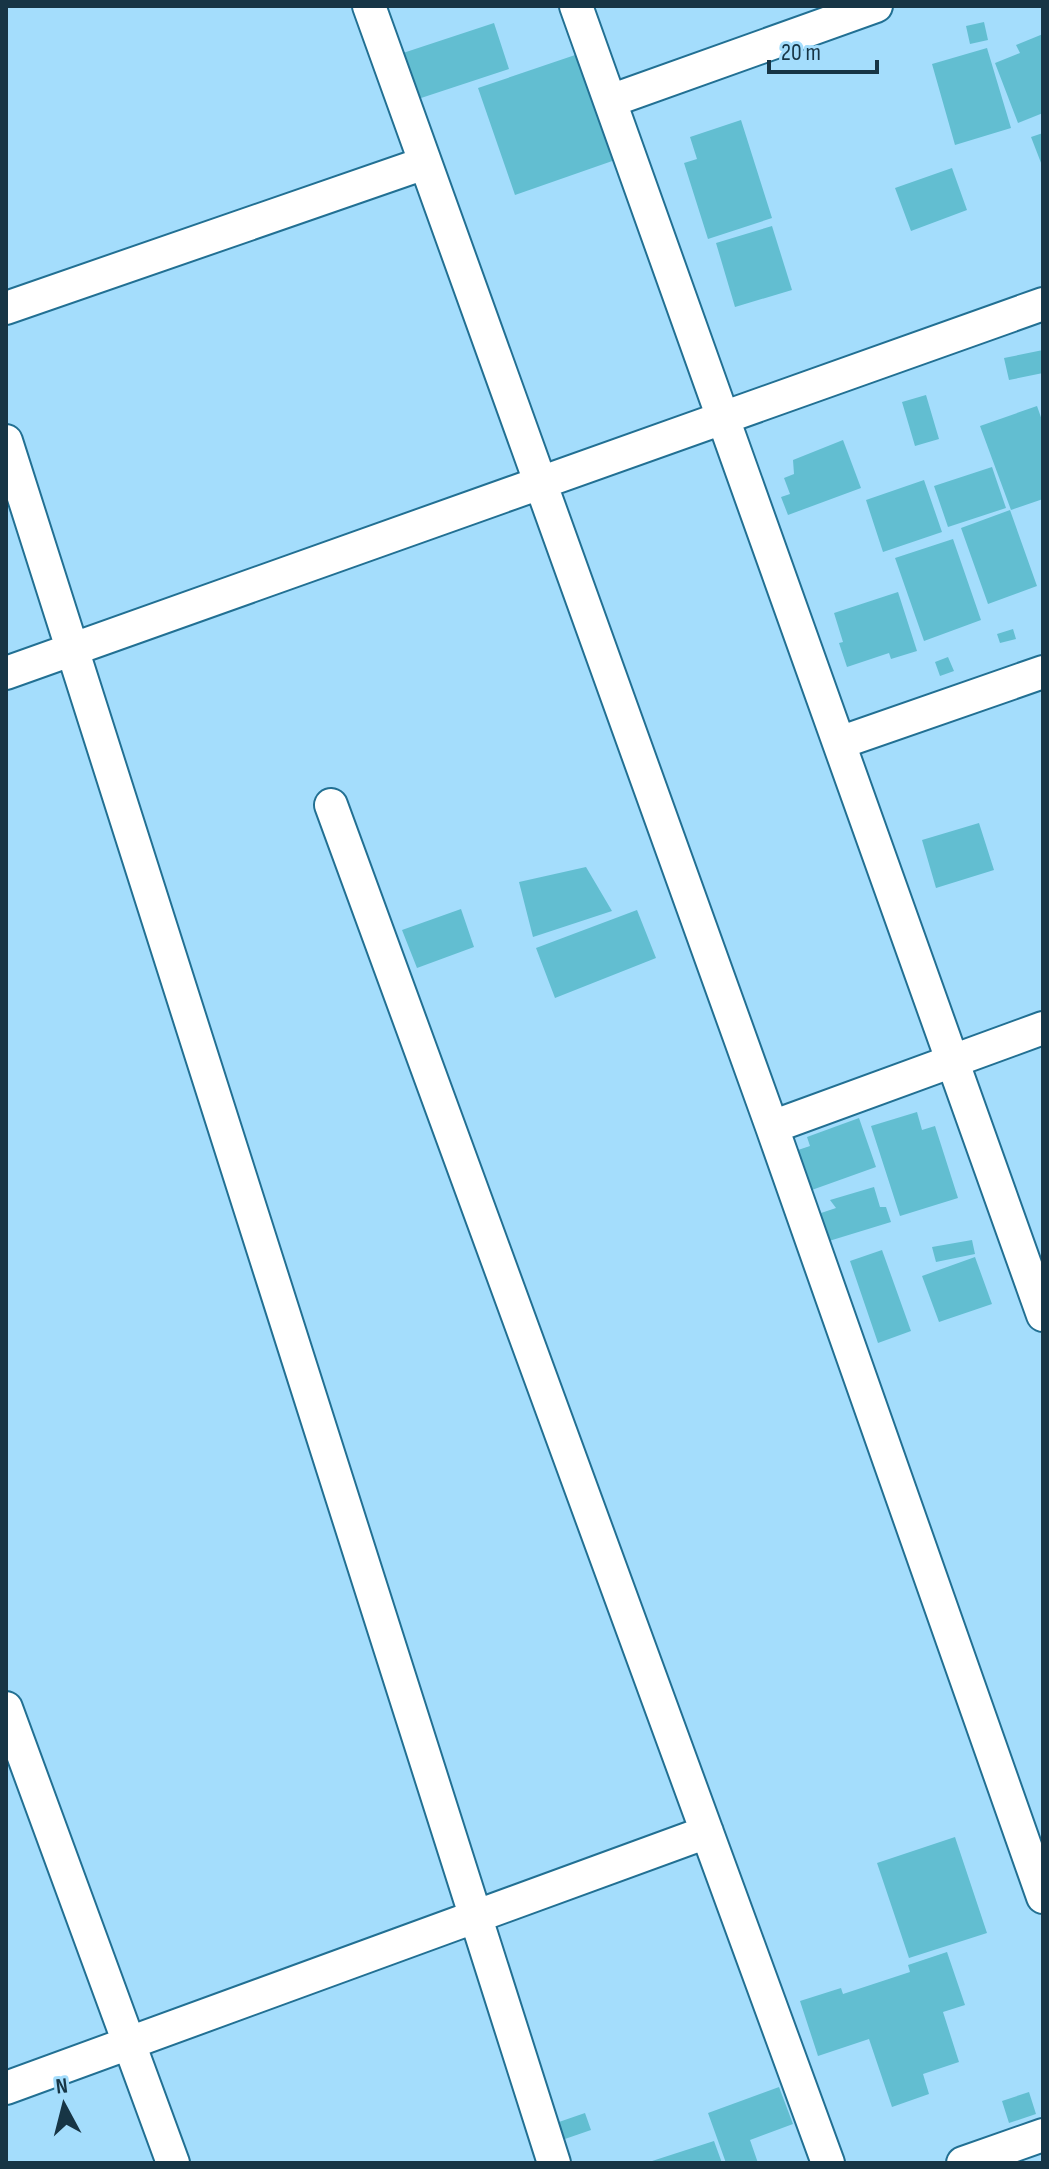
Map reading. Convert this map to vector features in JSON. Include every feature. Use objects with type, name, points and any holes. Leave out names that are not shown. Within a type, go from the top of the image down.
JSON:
[{"type":"street","points":[[369,6],[772,1127],[1043,1897]]},
{"type":"street","points":[[576,6],[1043,1315]]},
{"type":"street","points":[[610,101],[876,6]]},
{"type":"street","points":[[6,308],[425,163]]},
{"type":"street","points":[[6,673],[1043,304]]},
{"type":"street","points":[[6,441],[554,2163]]},
{"type":"street","points":[[839,743],[1043,672]]},
{"type":"street","points":[[331,805],[828,2163]]},
{"type":"street","points":[[772,1127],[1043,1028]]},
{"type":"street","points":[[6,1708],[173,2163]]},
{"type":"street","points":[[6,2088],[707,1832]]},
{"type":"street","points":[[963,2163],[1043,2135]]},
{"type":"building","points":[[984,22],[988,40],[970,44],[966,26]]},
{"type":"building","points":[[494,23],[509,69],[418,99],[403,53]]},
{"type":"building","points":[[1043,34],[1043,113],[1018,123],[995,63],[1020,53],[1016,45]]},
{"type":"building","points":[[987,48],[1011,128],[955,145],[932,64]]},
{"type":"building","points":[[581,53],[618,159],[515,195],[478,88]]},
{"type":"building","points":[[741,120],[772,218],[708,239],[684,163],[697,159],[690,137]]},
{"type":"building","points":[[1043,133],[1043,168],[1031,137]]},
{"type":"building","points":[[952,168],[967,210],[911,231],[895,188]]},
{"type":"building","points":[[772,226],[792,290],[735,307],[716,243]]},
{"type":"building","points":[[1043,350],[1043,373],[1009,380],[1004,358]]},
{"type":"building","points":[[926,395],[939,439],[915,446],[902,402]]},
{"type":"building","points":[[1037,406],[1043,423],[1043,499],[1011,510],[980,426]]},
{"type":"building","points":[[843,440],[861,488],[788,515],[781,497],[790,494],[784,478],[794,474],[793,460]]},
{"type":"building","points":[[992,467],[1006,508],[948,527],[934,486]]},
{"type":"building","points":[[924,480],[942,532],[883,552],[866,500]]},
{"type":"building","points":[[1010,510],[1037,586],[988,604],[961,528]]},
{"type":"building","points":[[953,539],[981,620],[924,641],[895,558]]},
{"type":"building","points":[[898,592],[917,651],[891,659],[889,653],[847,667],[834,613]]},
{"type":"building","points":[[1013,629],[1016,639],[1000,643],[997,634]]},
{"type":"building","points":[[948,657],[954,671],[940,676],[935,662]]},
{"type":"building","points":[[979,823],[994,870],[936,888],[922,840]]},
{"type":"building","points":[[586,867],[612,911],[533,937],[519,882]]},
{"type":"building","points":[[461,909],[474,947],[417,968],[402,930]]},
{"type":"building","points":[[637,910],[656,958],[555,998],[536,948]]},
{"type":"building","points":[[917,1112],[922,1130],[935,1126],[958,1198],[900,1216],[871,1126]]},
{"type":"building","points":[[859,1118],[876,1167],[809,1191],[795,1151],[810,1146],[807,1137]]},
{"type":"building","points":[[874,1187],[880,1207],[886,1207],[891,1222],[829,1241],[821,1213],[836,1208],[830,1200]]},
{"type":"building","points":[[972,1240],[975,1254],[936,1262],[932,1247]]},
{"type":"building","points":[[882,1250],[911,1331],[878,1343],[850,1261]]},
{"type":"building","points":[[975,1257],[992,1304],[939,1322],[922,1276]]},
{"type":"building","points":[[955,1837],[987,1933],[909,1958],[877,1863]]},
{"type":"building","points":[[947,1952],[965,2005],[943,2012],[959,2062],[923,2074],[929,2094],[892,2107],[869,2039],[818,2056],[800,2001],[841,1988],[843,1994],[910,1972],[908,1965]]},
{"type":"building","points":[[779,2087],[793,2124],[750,2140],[758,2163],[726,2163],[708,2113]]},
{"type":"building","points":[[1029,2092],[1036,2114],[1009,2123],[1002,2101]]},
{"type":"building","points":[[585,2113],[591,2130],[562,2140],[556,2123]]},
{"type":"building","points":[[714,2141],[722,2163],[649,2163],[649,2162]]}]
